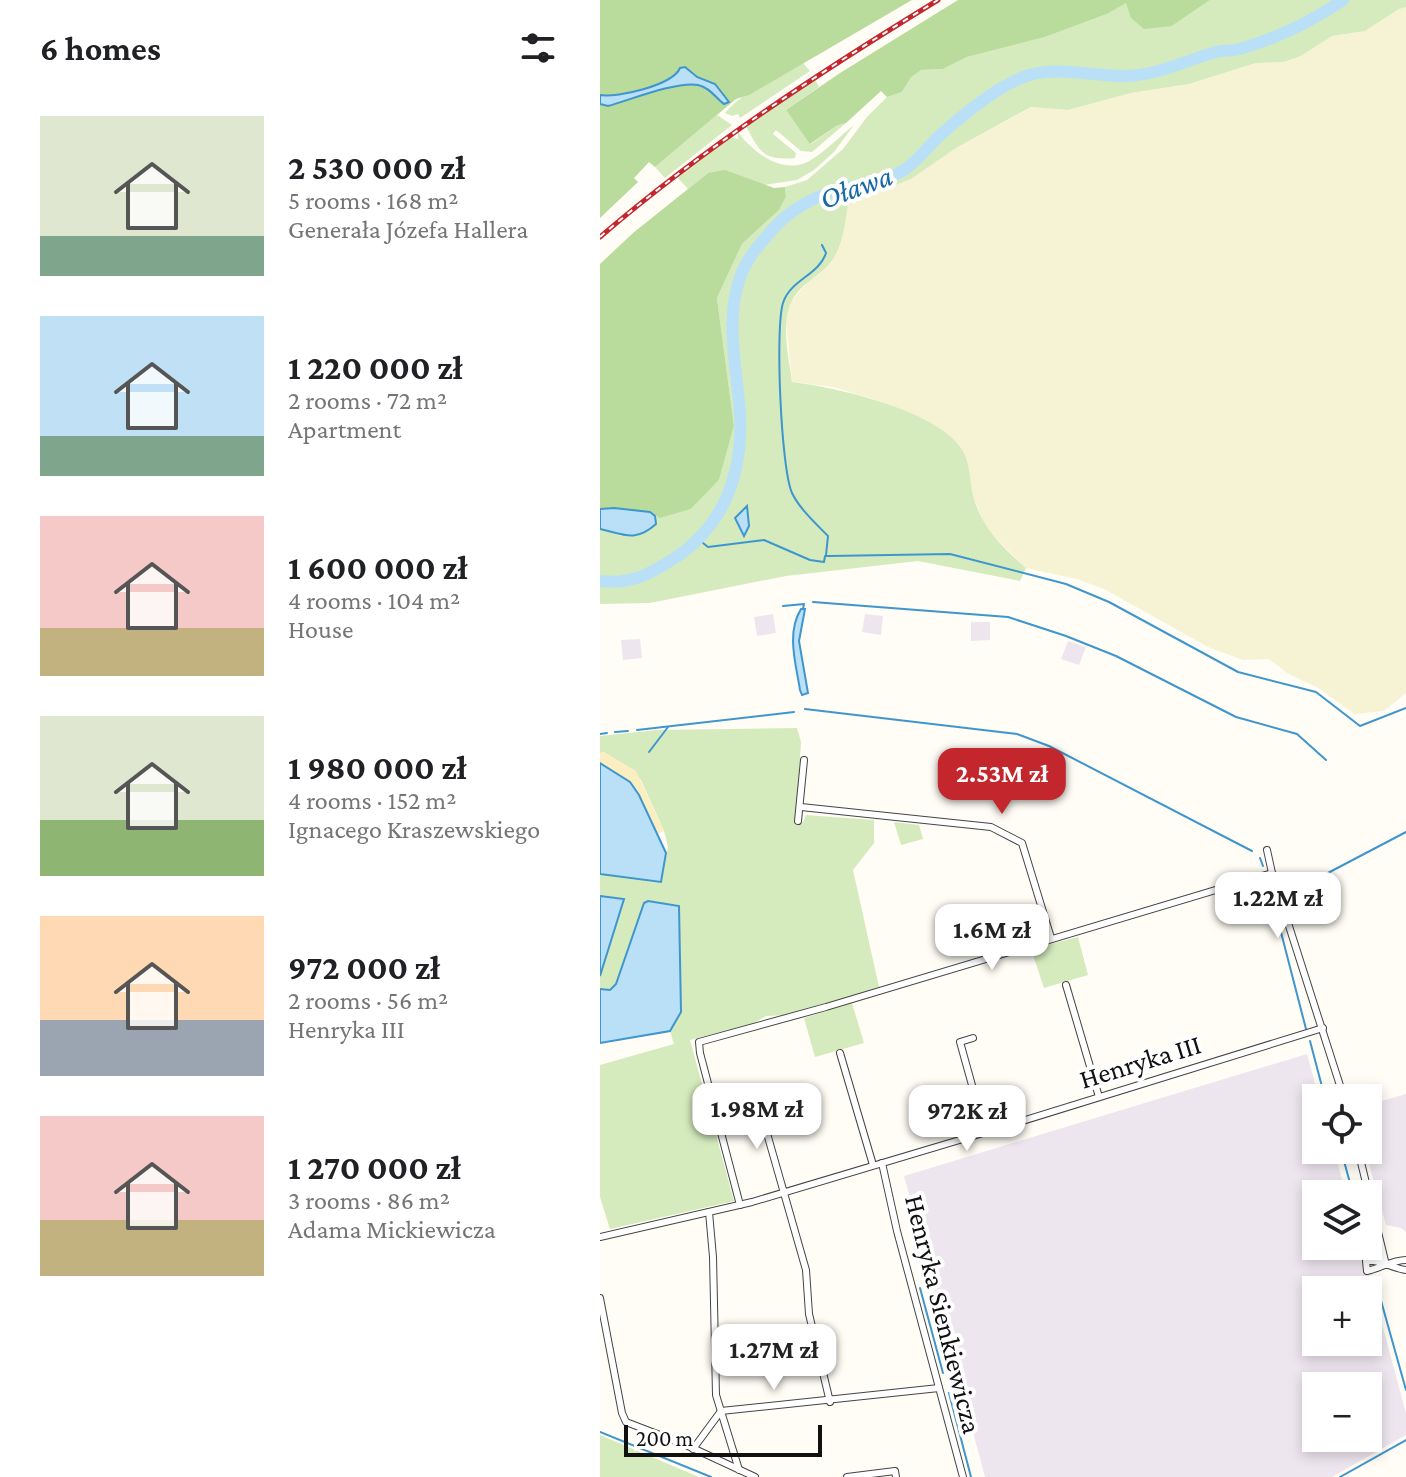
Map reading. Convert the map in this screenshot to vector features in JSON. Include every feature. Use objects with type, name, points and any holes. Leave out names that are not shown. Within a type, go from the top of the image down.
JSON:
[{"type":"street","points":[[798,821],[804,760]]},
{"type":"street","points":[[801,807],[991,827],[1022,843],[1051,938]]},
{"type":"street","points":[[1267,850],[1340,1084]]},
{"type":"street","points":[[740,1205],[699,1042],[1272,873]]},
{"type":"street","points":[[1066,985],[1099,1097]]},
{"type":"street","name":"Henryka III","points":[[600,1237],[785,1192],[1323,1028]]},
{"type":"street","points":[[973,1038],[960,1042],[985,1132]]},
{"type":"street","points":[[840,1053],[873,1165]]},
{"type":"street","points":[[758,1102],[806,1270],[809,1314],[830,1402]]},
{"type":"street","name":"Henryka Sienkiewicza","points":[[882,1163],[897,1231],[963,1477]]},
{"type":"street","points":[[1361,1164],[1386,1265]]},
{"type":"street","points":[[709,1212],[716,1395],[739,1470]]},
{"type":"street","points":[[1386,1265],[1406,1260]]},
{"type":"street","points":[[1386,1265],[1406,1270]]},
{"type":"street","points":[[600,1298],[623,1418],[629,1424],[755,1477]]},
{"type":"street","points":[[693,1449],[721,1411],[830,1402],[939,1388]]},
{"type":"street","points":[[847,1477],[895,1474]]},
{"type":"shaded area","points":[[1406,7],[1406,693],[1384,711],[1355,714],[1269,659],[1243,660],[1208,647],[1104,589],[1077,579],[1026,568],[987,530],[974,499],[964,454],[953,440],[912,414],[876,400],[833,387],[792,382],[786,322],[789,304],[812,277],[830,263],[848,204],[911,179],[956,148],[1032,107],[1068,110],[1131,93],[1189,84],[1256,63],[1284,62],[1301,56],[1332,36],[1365,31],[1399,8]]},
{"type":"shaded area","points":[[773,614],[776,633],[757,636],[754,617]]},
{"type":"shaded area","points":[[865,614],[883,616],[881,635],[862,632]]},
{"type":"shaded area","points":[[971,622],[990,622],[990,640],[971,641]]},
{"type":"shaded area","points":[[640,639],[642,658],[623,660],[621,640]]},
{"type":"shaded area","points":[[1068,641],[1086,647],[1079,665],[1061,659]]},
{"type":"shaded area","points":[[1307,1054],[1315,1084],[1302,1084],[1302,1164],[1338,1164],[1342,1180],[1302,1180],[1302,1260],[1365,1260],[1369,1276],[1302,1276],[1302,1356],[1382,1356],[1382,1324],[1406,1413],[1406,1435],[1382,1449],[1382,1372],[1302,1372],[1302,1452],[1376,1452],[1332,1477],[985,1477],[904,1176]]},
{"type":"shaded area","points":[[1406,1094],[1406,1232],[1386,1225],[1382,1211],[1382,1180],[1373,1180],[1369,1164],[1382,1164],[1382,1101]]},
{"type":"green space","points":[[600,0],[912,0],[749,95],[736,99],[655,167],[649,162],[634,178],[638,182],[600,218]]},
{"type":"green space","points":[[958,0],[1210,0],[1172,26],[1144,29],[1131,18],[1126,3],[1107,14],[1045,37],[967,57],[943,69],[921,70],[911,77],[902,92],[887,97],[881,91],[846,123],[836,126],[810,144],[786,110]]},
{"type":"green space","points":[[1210,0],[1406,0],[1406,7],[1365,31],[1332,36],[1301,56],[1284,62],[1256,63],[1189,84],[1131,93],[1068,110],[1031,107],[956,148],[911,179],[848,204],[838,250],[830,263],[796,294],[789,308],[786,335],[792,382],[834,389],[912,413],[952,438],[966,458],[981,517],[1001,544],[1026,568],[1020,581],[918,561],[786,576],[650,603],[600,604],[600,529],[621,536],[655,524],[655,516],[691,509],[719,480],[734,426],[717,298],[742,244],[779,210],[786,197],[785,187],[807,180],[843,149],[887,97],[902,92],[911,76],[921,70],[943,69],[967,57],[1045,37],[1107,14],[1127,2],[1172,26]]},
{"type":"green space","points":[[803,63],[810,71],[740,118],[738,114],[732,116],[725,113],[751,91]]},
{"type":"green space","points":[[815,79],[819,87],[786,110],[811,144],[836,126],[846,123],[812,152],[801,151],[776,130],[773,134],[796,153],[795,158],[769,156],[759,148],[746,126]]},
{"type":"green space","points":[[717,115],[732,125],[665,178],[655,167]]},
{"type":"green space","points":[[854,125],[834,152],[797,180],[764,185],[708,173],[688,189],[677,177],[731,137],[738,139],[738,132],[753,148],[772,161],[793,165],[804,164],[814,158]]},
{"type":"green space","points":[[725,170],[774,188],[785,187],[786,197],[779,210],[742,244],[717,298],[734,426],[719,480],[691,509],[660,518],[650,512],[600,509],[600,264],[633,233],[708,173]]},
{"type":"green space","points":[[797,728],[801,742],[796,822],[803,822],[806,815],[874,820],[874,843],[853,870],[879,987],[792,1015],[766,1016],[752,1024],[690,1040],[734,1201],[610,1229],[600,1197],[600,1065],[674,1044],[670,1031],[681,1012],[679,907],[648,901],[644,903],[616,984],[610,990],[600,989],[600,976],[624,899],[600,896],[600,874],[661,882],[668,847],[641,780],[604,752],[600,753],[600,736],[657,730]]},
{"type":"green space","points":[[894,822],[919,825],[923,839],[901,845]]},
{"type":"green space","points":[[1078,937],[1088,975],[1044,988],[1031,949]]},
{"type":"green space","points":[[852,1003],[864,1043],[815,1057],[804,1018]]},
{"type":"green space","points":[[600,1435],[699,1477],[600,1477]]},
{"type":"sand","points":[[604,752],[636,771],[664,831],[658,834],[630,784],[600,762],[600,753]]},
{"type":"water","points":[[685,67],[697,77],[715,84],[729,102],[724,104],[706,88],[689,85],[666,88],[608,106],[600,104],[600,95],[644,89],[667,80]]},
{"type":"water","points":[[747,506],[749,526],[744,536],[735,518]]},
{"type":"water","points":[[600,509],[650,512],[655,516],[656,524],[635,535],[600,529]]},
{"type":"water","points":[[801,609],[805,609],[799,641],[808,693],[802,695],[793,638],[796,618]]},
{"type":"water","points":[[600,763],[630,782],[639,795],[666,853],[661,882],[600,874]]},
{"type":"water","points":[[600,896],[624,899],[600,976]]},
{"type":"water","points":[[644,903],[679,906],[681,1012],[670,1031],[600,1043],[600,989],[610,990],[616,984]]},
{"type":"waterway","name":"Oława","points":[[600,581],[632,579],[659,568],[695,542],[720,511],[734,475],[740,434],[732,326],[736,292],[750,257],[787,215],[823,195],[881,180],[902,171],[967,112],[1003,87],[1026,76],[1062,72],[1123,76],[1159,71],[1216,52],[1240,49],[1267,40],[1343,0]]},
{"type":"waterway","points":[[822,245],[826,253],[822,261],[792,289],[783,303],[779,368],[788,479],[799,504],[828,536],[826,555]]},
{"type":"waterway","points":[[698,539],[708,547],[764,540],[810,560],[824,562],[825,556],[950,554],[1066,584],[1109,602],[1238,672],[1316,692],[1360,726],[1406,708]]},
{"type":"waterway","points":[[813,602],[1008,617],[1116,656],[1236,717],[1297,734],[1326,760]]},
{"type":"waterway","points":[[783,606],[804,604],[803,609]]},
{"type":"waterway","points":[[805,709],[1017,734],[1049,746],[1252,851]]},
{"type":"waterway","points":[[637,730],[794,712]]},
{"type":"waterway","points":[[649,752],[668,727]]},
{"type":"waterway","points":[[615,732],[628,731]]},
{"type":"waterway","points":[[600,734],[607,733]]},
{"type":"waterway","points":[[1284,896],[1406,832]]},
{"type":"waterway","points":[[1260,858],[1263,866]]},
{"type":"waterway","points":[[1268,882],[1306,1029]]},
{"type":"waterway","points":[[1310,1041],[1321,1084]]},
{"type":"waterway","points":[[1345,1164],[1349,1180]]},
{"type":"waterway","points":[[920,1288],[943,1373]]},
{"type":"waterway","points":[[1382,1304],[1406,1390]]},
{"type":"waterway","points":[[949,1393],[971,1477]]},
{"type":"waterway","points":[[600,1432],[711,1477]]},
{"type":"waterway","points":[[1340,1477],[1406,1440]]},
{"type":"railway","points":[[600,237],[722,141],[938,0]]}]
